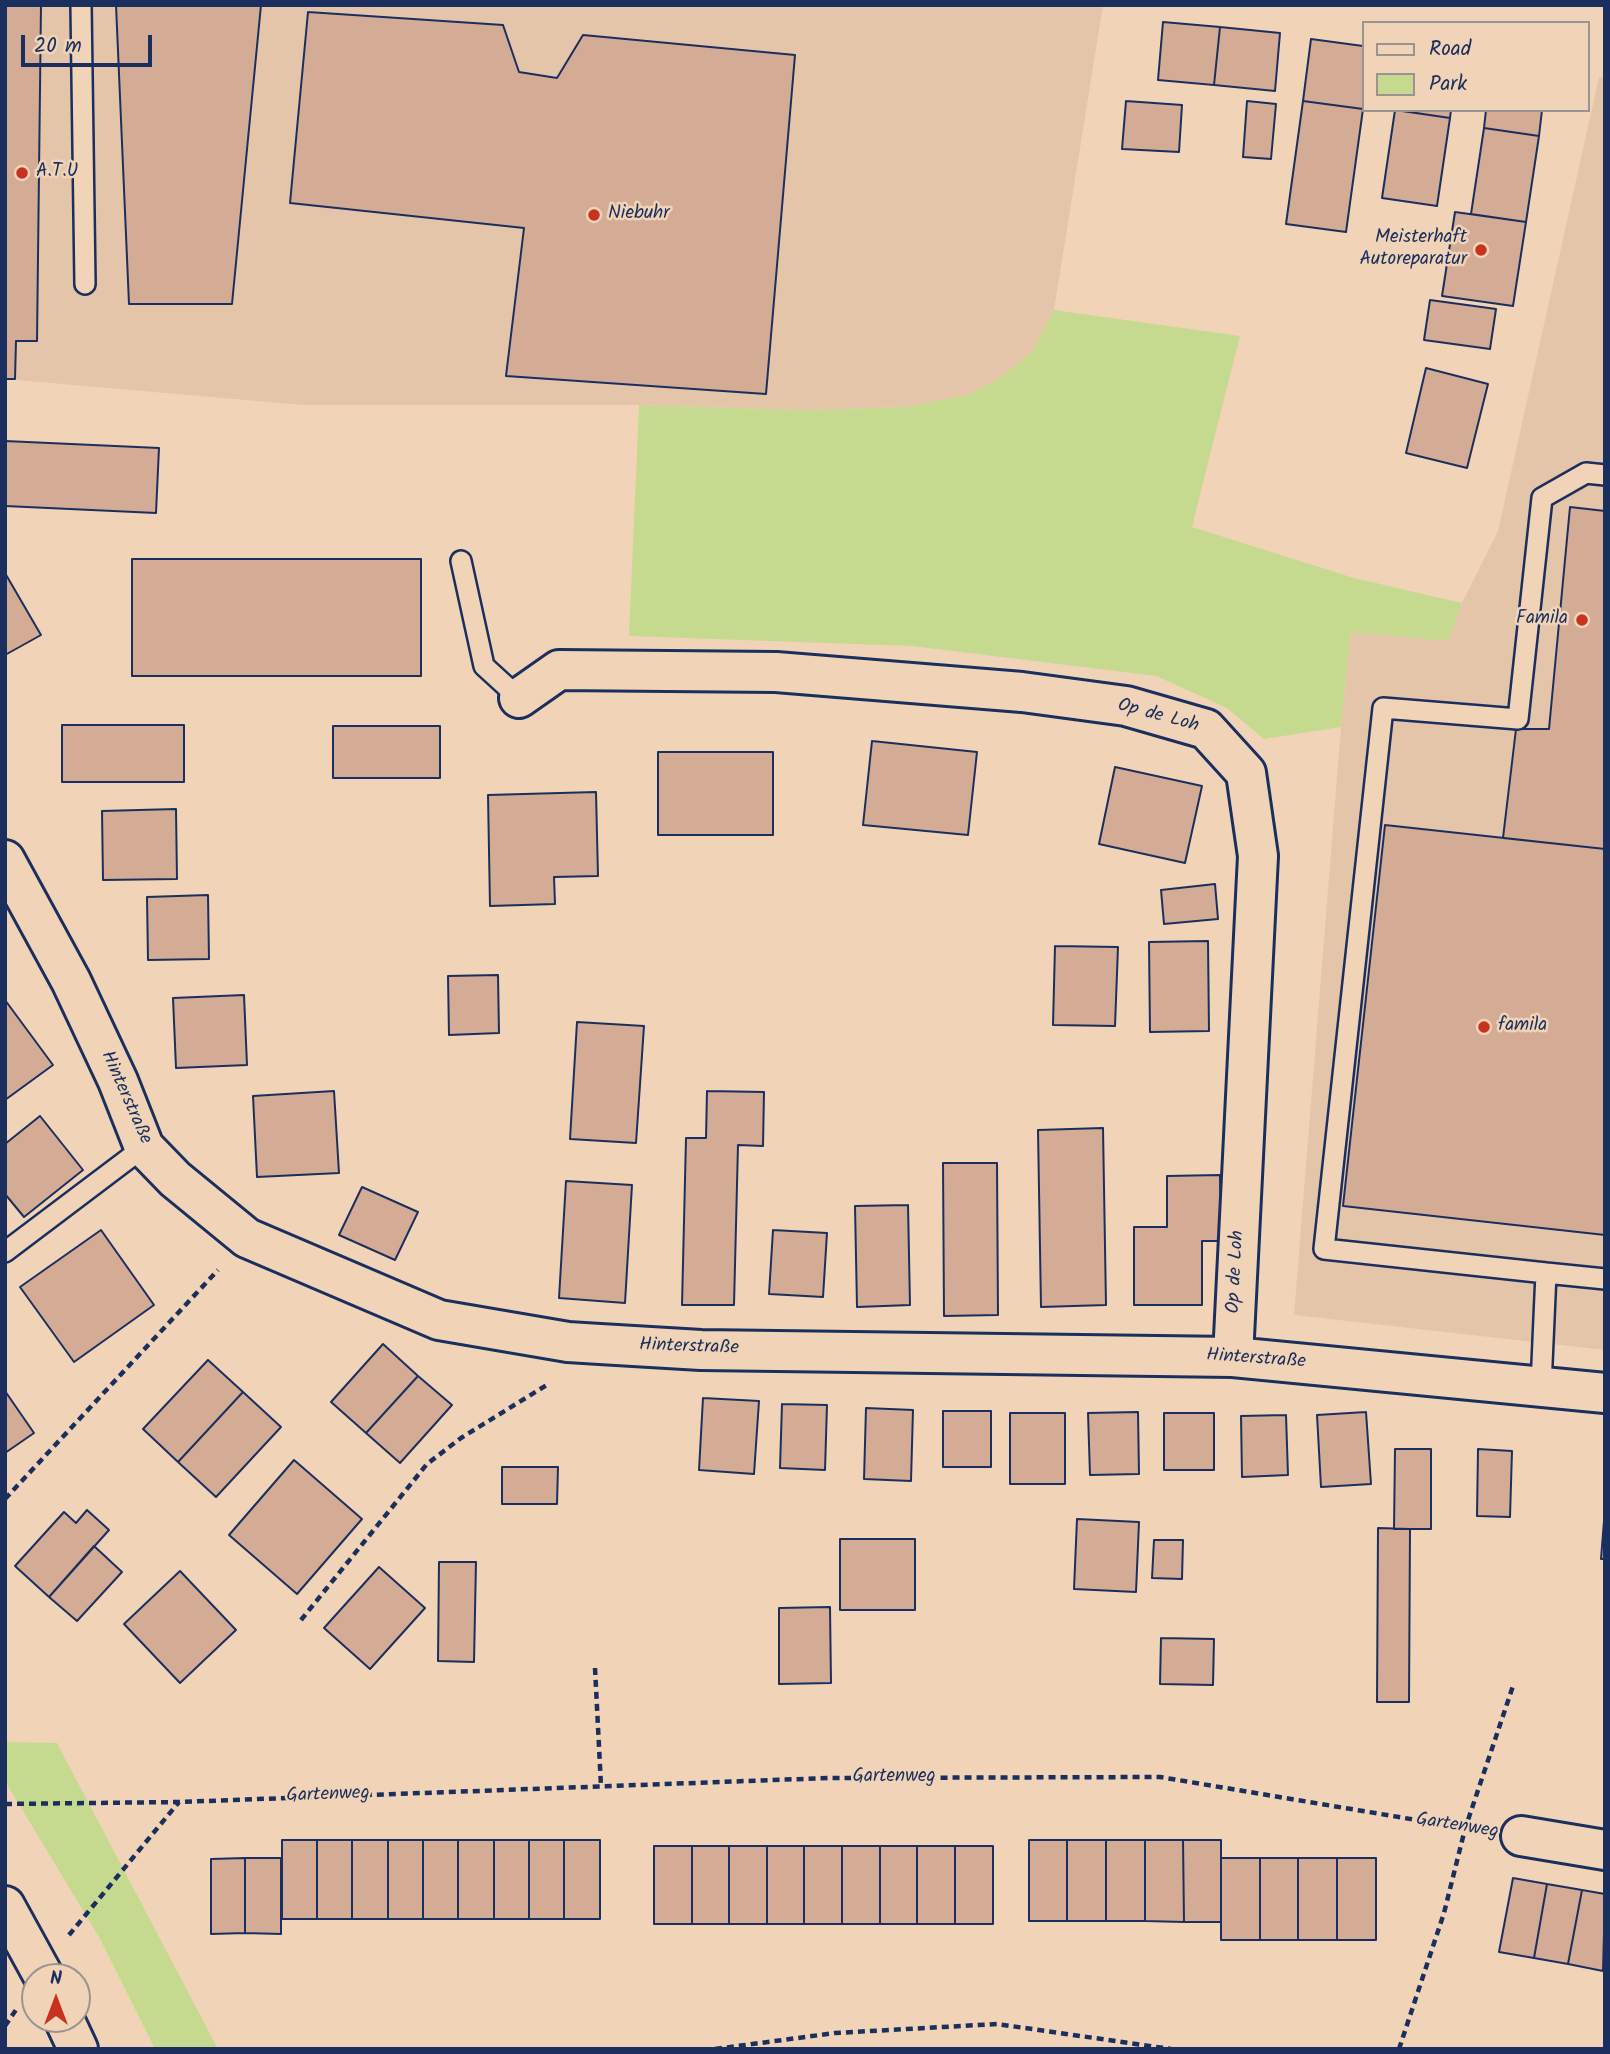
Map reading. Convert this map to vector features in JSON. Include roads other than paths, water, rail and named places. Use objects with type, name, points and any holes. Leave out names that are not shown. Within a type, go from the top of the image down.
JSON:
[{"type":"street","name":"Op de Loh","points":[[519,698],[559,670],[776,672],[1022,692],[1126,706],[1206,729],[1246,774],[1258,856],[1233,1357]]},
{"type":"street","name":"Hinterstraße","points":[[5,860],[71,981],[118,1082],[144,1147],[175,1179],[247,1238],[439,1320],[568,1342],[701,1350],[1233,1357],[1605,1393]]},
{"type":"street","name":"Gartenweg","points":[[1521,1836],[1605,1850]]},
{"type":"street","points":[[5,1906],[36,1963]]},
{"type":"street","points":[[71,2033],[78,2049]]},
{"type":"lane","points":[[81,5],[85,284]]},
{"type":"lane","points":[[1605,475],[1586,473],[1542,498],[1518,719],[1383,708],[1324,1249],[1605,1279]]},
{"type":"lane","points":[[461,561],[484,666],[519,698]]},
{"type":"lane","points":[[5,1252],[144,1147]]},
{"type":"lane","points":[[1541,1387],[1546,1273]]},
{"type":"place","name":"A.T.U","points":[[22,173]]},
{"type":"place","name":"Niebuhr","points":[[594,215]]},
{"type":"place","name":"Meisterhaft Autoreparatur","points":[[1481,250]]},
{"type":"place","name":"Famila","points":[[1582,620]]},
{"type":"place","name":"famila","points":[[1484,1027]]}]
